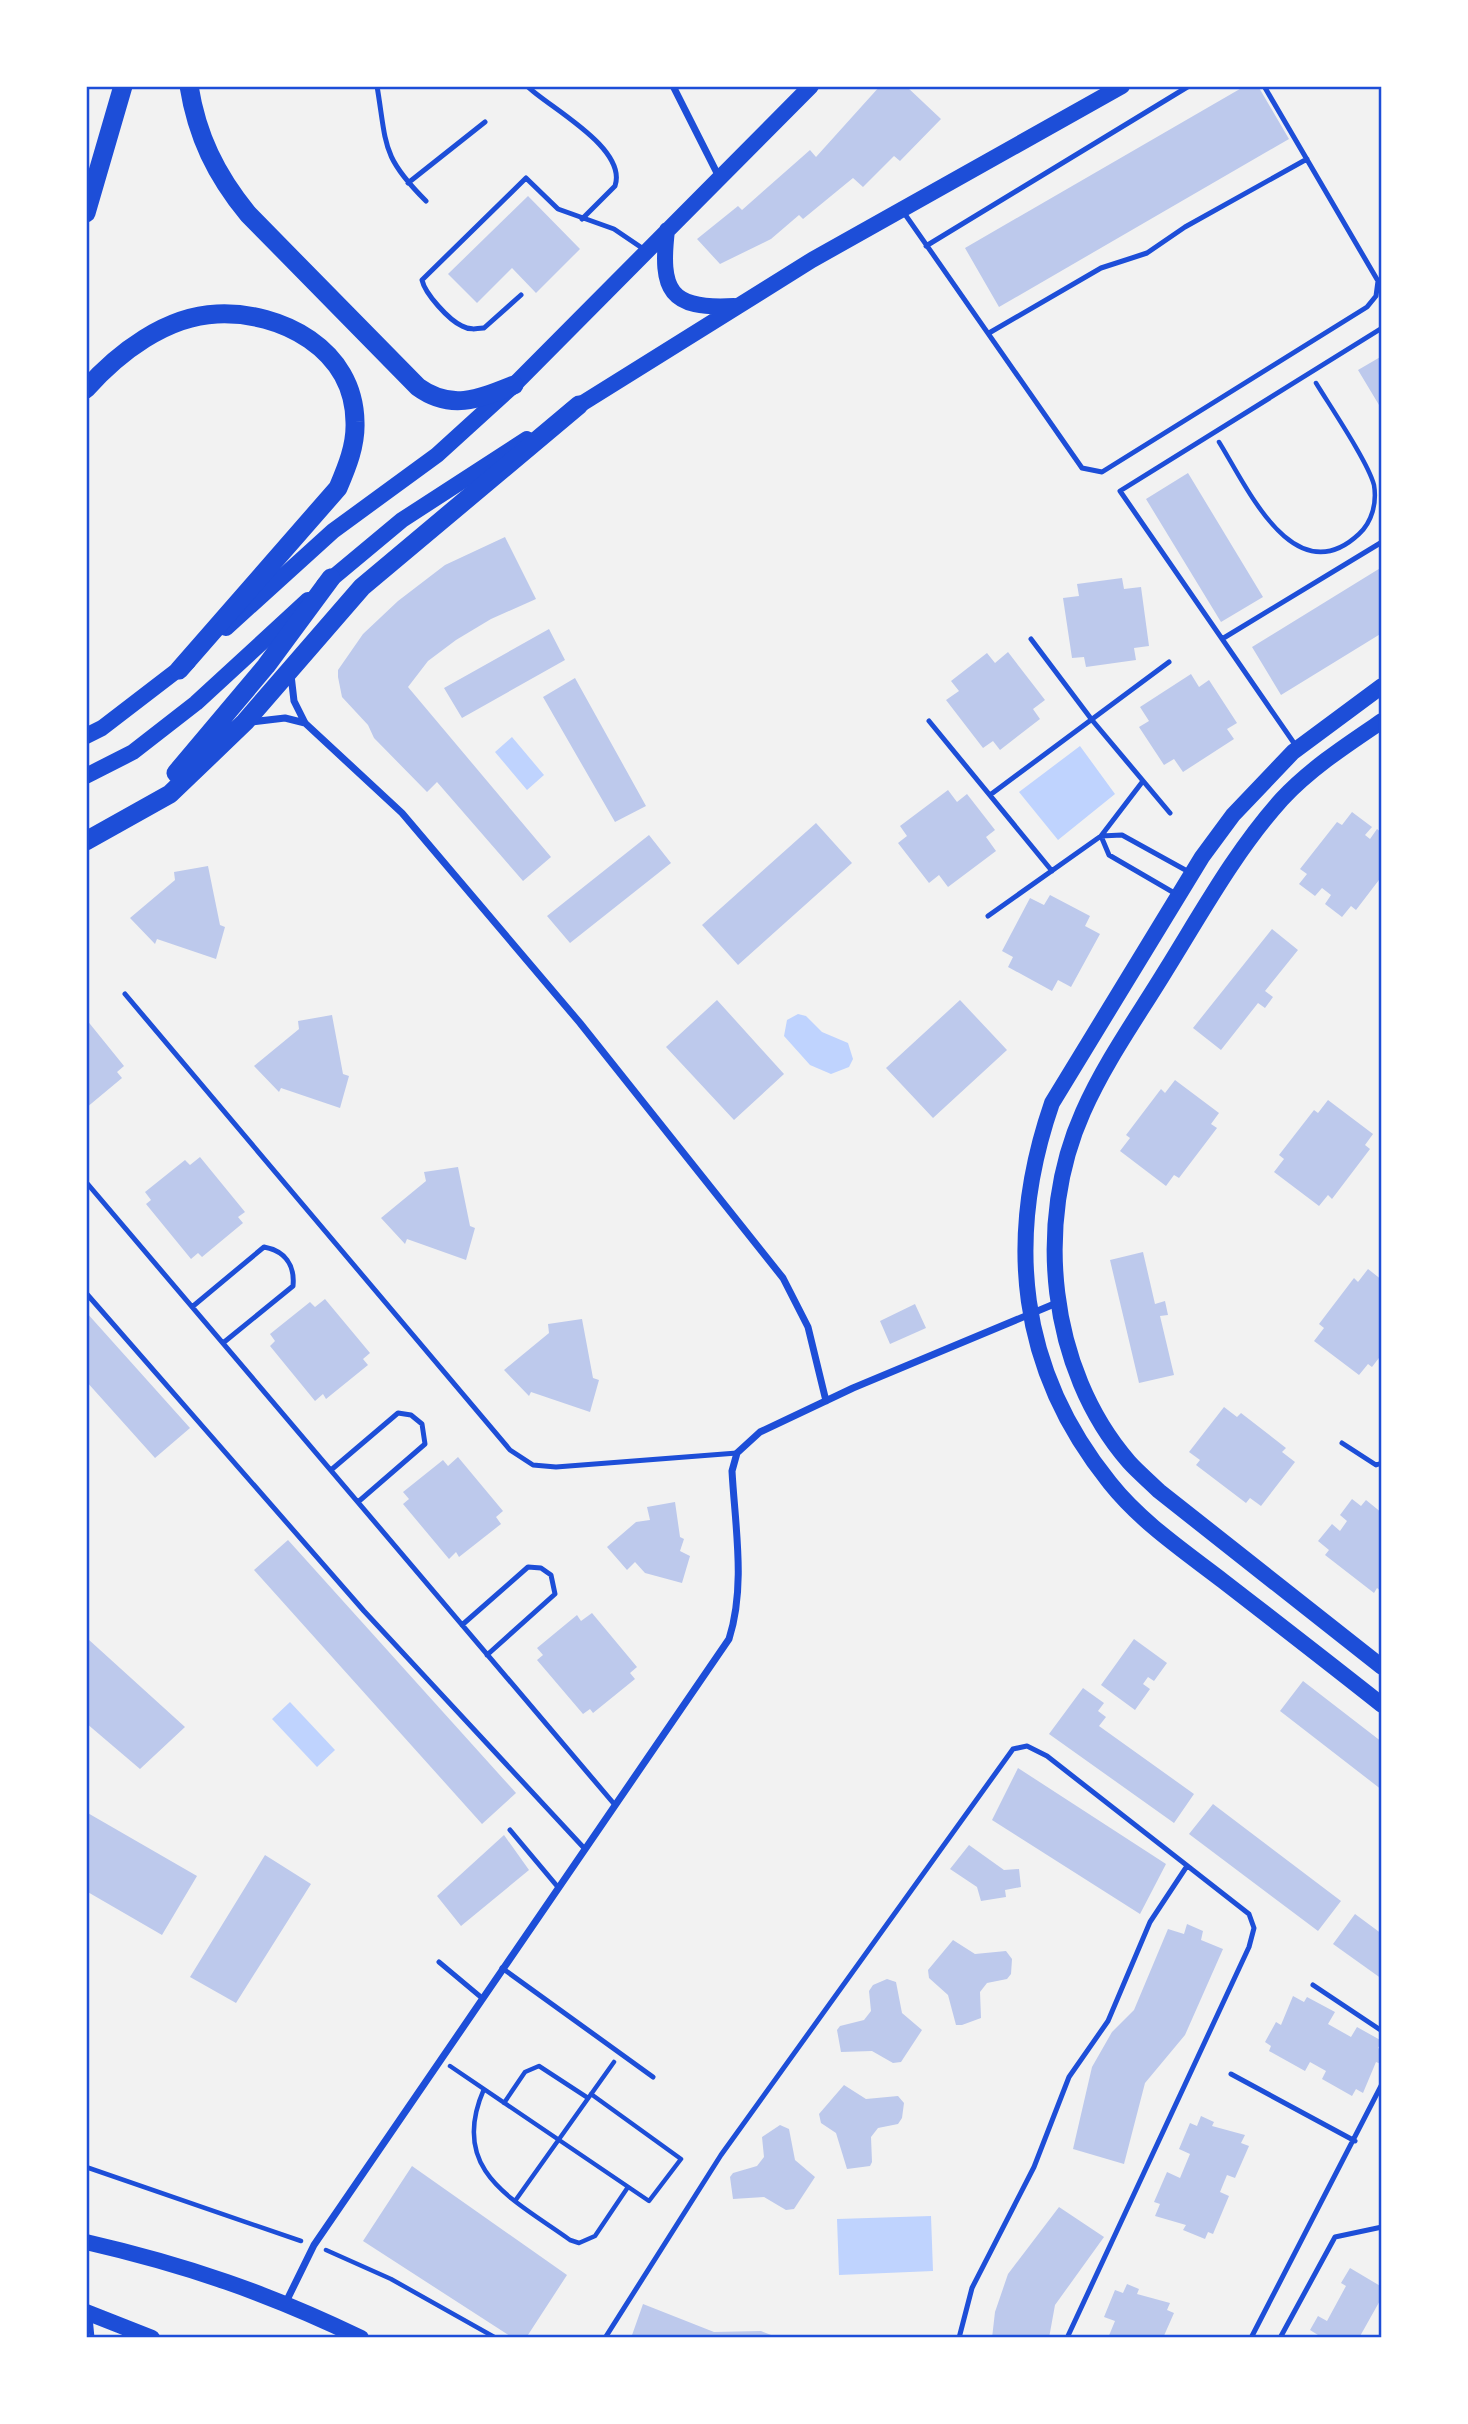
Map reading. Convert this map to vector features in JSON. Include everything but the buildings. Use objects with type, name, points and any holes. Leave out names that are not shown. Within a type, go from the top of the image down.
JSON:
[{"type":"highway","points":[[86,213],[123,86]]},
{"type":"highway","points":[[189,86],[205,149],[223,184],[248,214],[418,387],[433,398],[451,402],[476,400],[514,385]]},
{"type":"highway","points":[[86,389],[136,344],[171,326],[215,314],[266,317],[302,333],[336,365],[351,393],[354,434],[350,459],[338,488],[179,670]]},
{"type":"highway","points":[[86,841],[170,794],[245,722],[362,587],[579,405]]},
{"type":"highway","points":[[86,834],[176,774],[266,666],[331,578]]},
{"type":"main road","points":[[86,736],[103,728],[179,670],[334,531],[437,455],[514,385],[811,86]]},
{"type":"main road","points":[[86,776],[134,752],[195,703],[331,578],[402,520],[736,306],[1122,86]]},
{"type":"main road","points":[[667,230],[663,266],[670,289],[686,302],[709,307],[736,306]]},
{"type":"main road","points":[[1382,687],[1297,748],[1233,815],[1185,885],[1052,1103],[1037,1150],[1025,1229],[1025,1281],[1042,1362],[1056,1399],[1105,1475],[1133,1507],[1382,1705]]},
{"type":"main road","points":[[1382,721],[1343,747],[1283,798],[1247,842],[1208,901],[1082,1113],[1061,1183],[1052,1233],[1059,1302],[1075,1364],[1089,1399],[1129,1462],[1159,1491],[1382,1667]]},
{"type":"main road","points":[[1185,885],[1208,901]]},
{"type":"main road","points":[[1229,1585],[1249,1561]]},
{"type":"main road","points":[[86,2242],[146,2256],[286,2302],[361,2338]]},
{"type":"main road","points":[[88,2313],[152,2338]]},
{"type":"street","points":[[673,86],[719,177]]},
{"type":"street","points":[[290,667],[295,701],[305,723],[402,813],[580,1023],[783,1278],[808,1327],[826,1401]]},
{"type":"street","points":[[245,722],[285,718],[305,723]]},
{"type":"street","points":[[286,2302],[314,2245],[557,1886],[729,1639],[736,1616],[739,1591],[732,1471],[737,1453],[760,1432],[826,1401],[1059,1302]]},
{"type":"lane","points":[[377,86],[388,154],[408,183],[426,201]]},
{"type":"lane","points":[[527,86],[582,125],[615,167],[615,186],[582,219]]},
{"type":"lane","points":[[926,246],[1189,86]]},
{"type":"lane","points":[[902,209],[1082,468],[1102,472],[1373,302],[1378,281],[1265,86]]},
{"type":"lane","points":[[408,183],[485,122]]},
{"type":"lane","points":[[989,332],[1101,268],[1147,253],[1185,227],[1307,159]]},
{"type":"lane","points":[[521,295],[484,328],[468,329],[458,324],[424,288],[422,277],[526,178],[558,209],[614,229],[646,251]]},
{"type":"lane","points":[[1297,748],[1120,491],[1382,328]]},
{"type":"lane","points":[[1222,639],[1382,542]]},
{"type":"lane","points":[[1031,639],[1092,720],[1170,813]]},
{"type":"lane","points":[[990,796],[1169,662]]},
{"type":"lane","points":[[929,721],[1052,871]]},
{"type":"lane","points":[[988,916],[1101,836],[1143,780]]},
{"type":"lane","points":[[1101,836],[1122,835],[1185,885]]},
{"type":"lane","points":[[1101,836],[1109,855],[1185,885]]},
{"type":"lane","points":[[125,994],[510,1450],[533,1465],[556,1467],[737,1453]]},
{"type":"lane","points":[[86,1182],[615,1805]]},
{"type":"lane","points":[[192,1307],[264,1247],[286,1258],[293,1271],[293,1286],[223,1343]]},
{"type":"lane","points":[[86,1293],[364,1611],[584,1848]]},
{"type":"lane","points":[[331,1471],[398,1413],[411,1415],[422,1424],[425,1444],[358,1502]]},
{"type":"lane","points":[[1342,1443],[1376,1465],[1382,1464]]},
{"type":"lane","points":[[462,1625],[528,1567],[541,1568],[551,1575],[555,1594],[487,1655]]},
{"type":"lane","points":[[605,2338],[721,2155],[1013,1749],[1027,1746],[1047,1756],[1249,1914],[1254,1928],[1249,1947],[1067,2338]]},
{"type":"lane","points":[[510,1830],[557,1886]]},
{"type":"lane","points":[[959,2338],[972,2288],[1034,2167],[1069,2077],[1108,2021],[1150,1922],[1187,1866]]},
{"type":"lane","points":[[439,1962],[482,1997]]},
{"type":"lane","points":[[502,1968],[653,2077]]},
{"type":"lane","points":[[1313,1985],[1382,2031]]},
{"type":"lane","points":[[1231,2074],[1354,2141]]},
{"type":"lane","points":[[1251,2338],[1382,2084]]},
{"type":"lane","points":[[1280,2338],[1335,2237],[1382,2227]]},
{"type":"lane","points":[[88,2313],[92,2338]]},
{"type":"path","points":[[1214,433],[1268,521],[1283,538],[1314,550],[1346,543],[1364,528],[1370,519],[1374,489],[1311,373]]},
{"type":"path","points":[[515,2201],[620,2054]]},
{"type":"path","points":[[440,2060],[649,2201],[681,2159],[589,2096],[539,2066],[525,2071],[504,2103]]},
{"type":"path","points":[[484,2089],[472,2124],[476,2154],[492,2182],[570,2240],[579,2243],[595,2235],[628,2187]]},
{"type":"path","points":[[86,2167],[314,2245],[391,2279],[496,2338]]},
{"type":"water","points":[[512,737],[544,775],[527,790],[495,752]]},
{"type":"water","points":[[1080,746],[1115,794],[1058,840],[1019,792]]},
{"type":"water","points":[[798,1014],[806,1016],[822,1032],[848,1043],[853,1059],[849,1067],[831,1074],[810,1065],[784,1036],[787,1020]]},
{"type":"water","points":[[290,1702],[335,1750],[317,1767],[272,1719]]},
{"type":"water","points":[[931,2216],[933,2271],[839,2275],[837,2219]]}]
